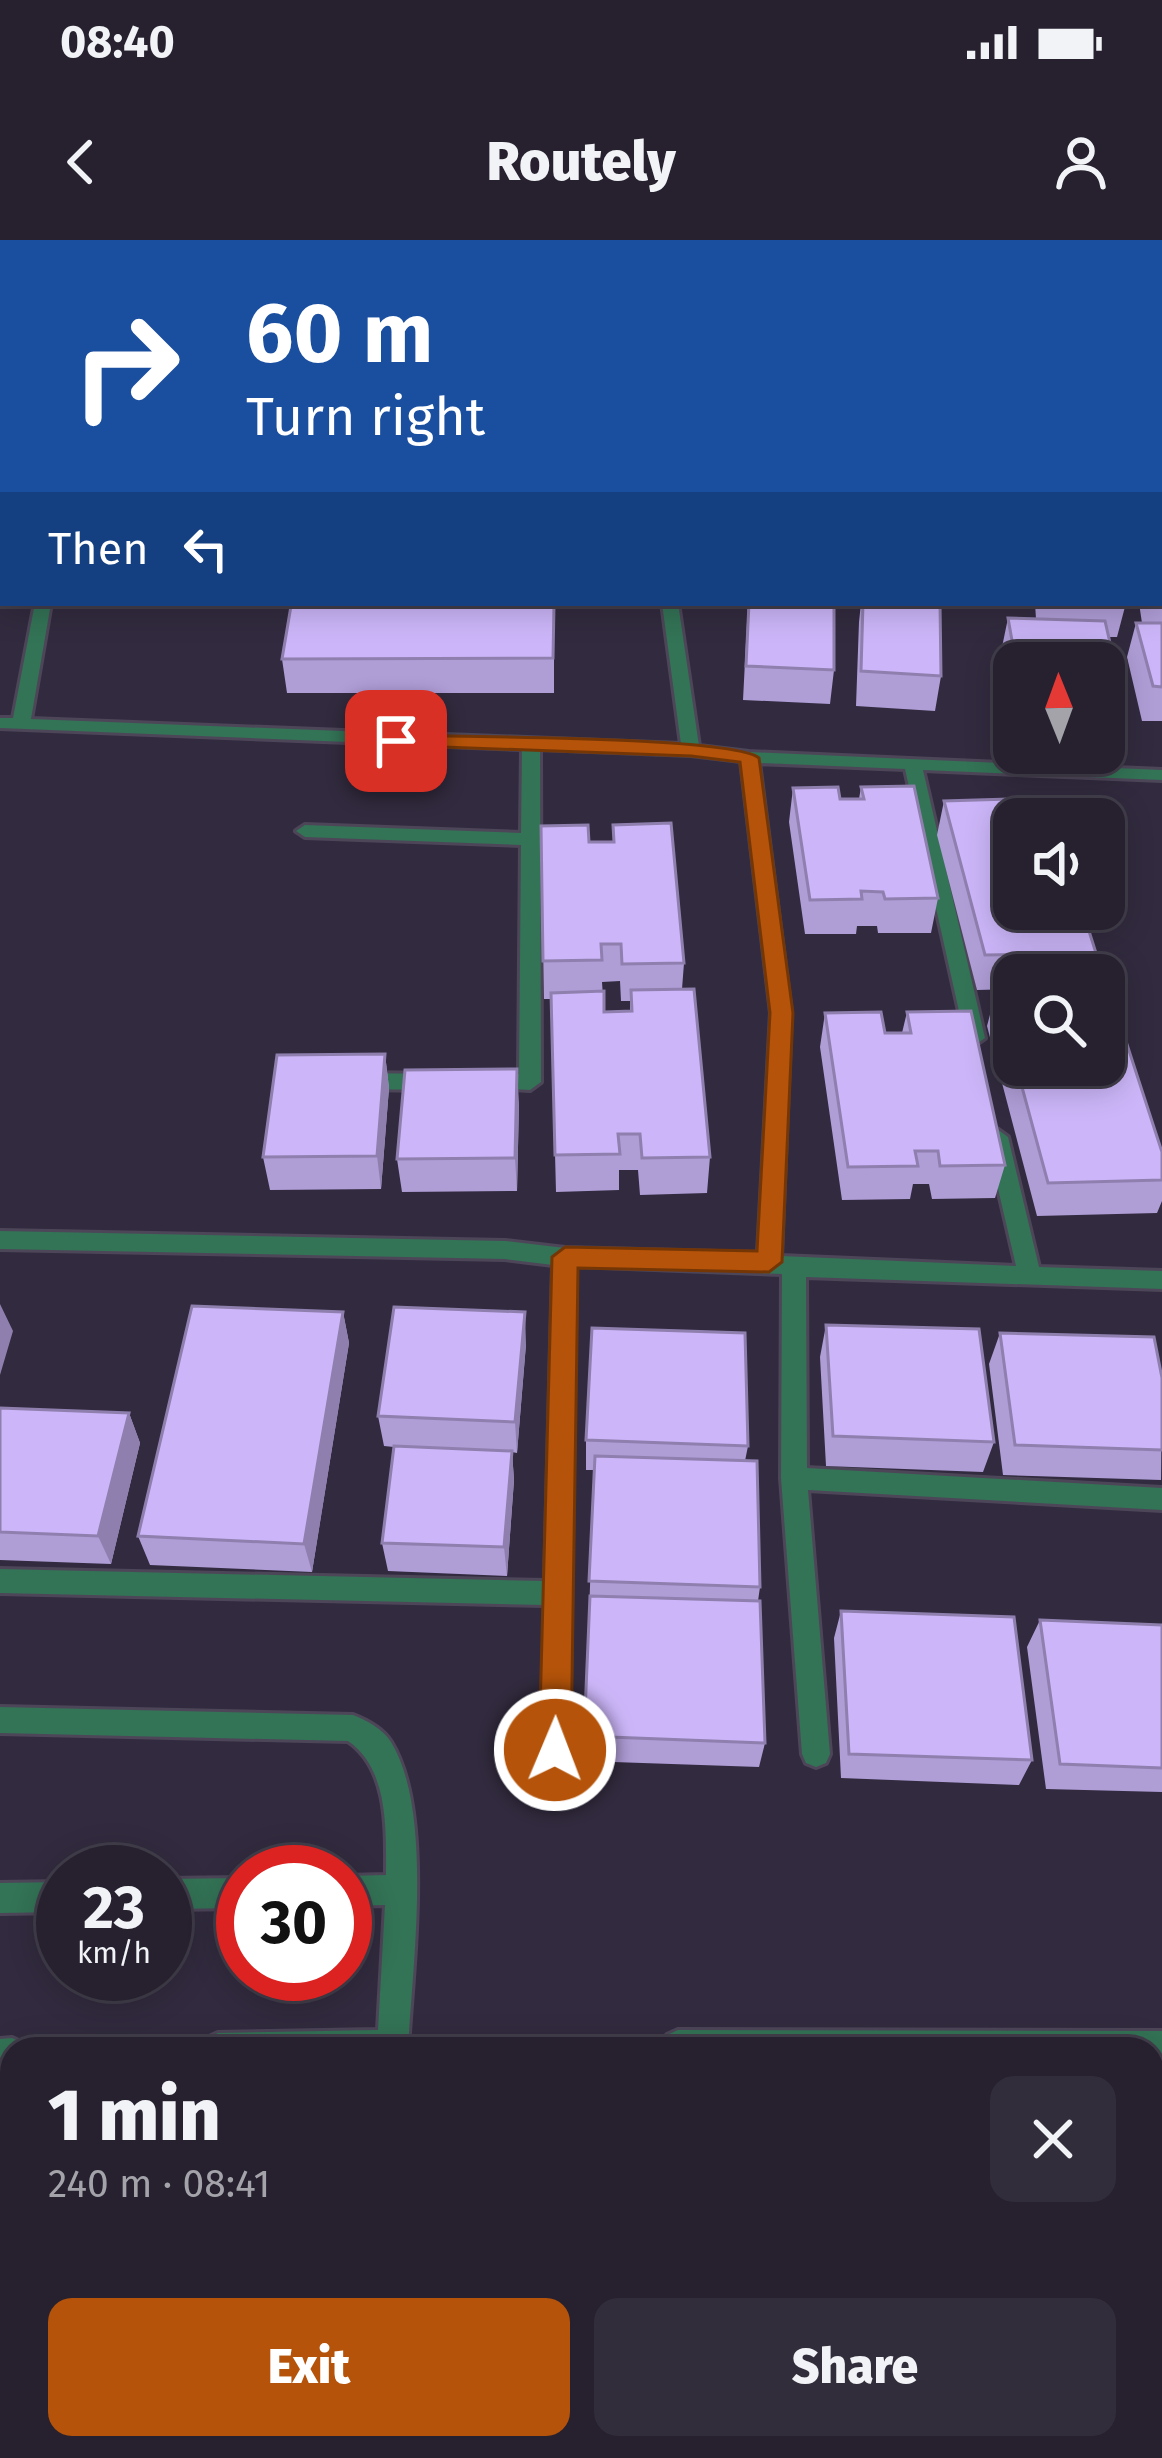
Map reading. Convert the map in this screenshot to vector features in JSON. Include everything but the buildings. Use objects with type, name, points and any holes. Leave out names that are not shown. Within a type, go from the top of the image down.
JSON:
[{"type":"street","points":[[21,724],[42,606]]},
{"type":"street","points":[[670,606],[691,750]]},
{"type":"street","points":[[0,723],[691,750],[749,758],[1162,775]]},
{"type":"street","points":[[342,1081],[530,1082],[531,746]]},
{"type":"street","points":[[749,758],[782,1013],[782,1265],[816,1754]]},
{"type":"street","points":[[913,766],[981,1066]]},
{"type":"street","points":[[305,831],[531,839]]},
{"type":"street","points":[[991,1111],[1029,1273]]},
{"type":"street","points":[[0,1240],[505,1250],[565,1257],[1162,1280]]},
{"type":"street","points":[[555,1750],[565,1257]]},
{"type":"street","points":[[794,1478],[1162,1499]]},
{"type":"street","points":[[0,1581],[558,1594]]},
{"type":"street","points":[[0,1720],[353,1728],[380,1748],[400,1844],[393,2037]]},
{"type":"street","points":[[372,1890],[398,1890]]},
{"type":"street","points":[[0,1898],[36,1897]]},
{"type":"route","points":[[396,741],[691,750],[749,758],[782,1013],[769,1262],[565,1257],[555,1750]]}]
